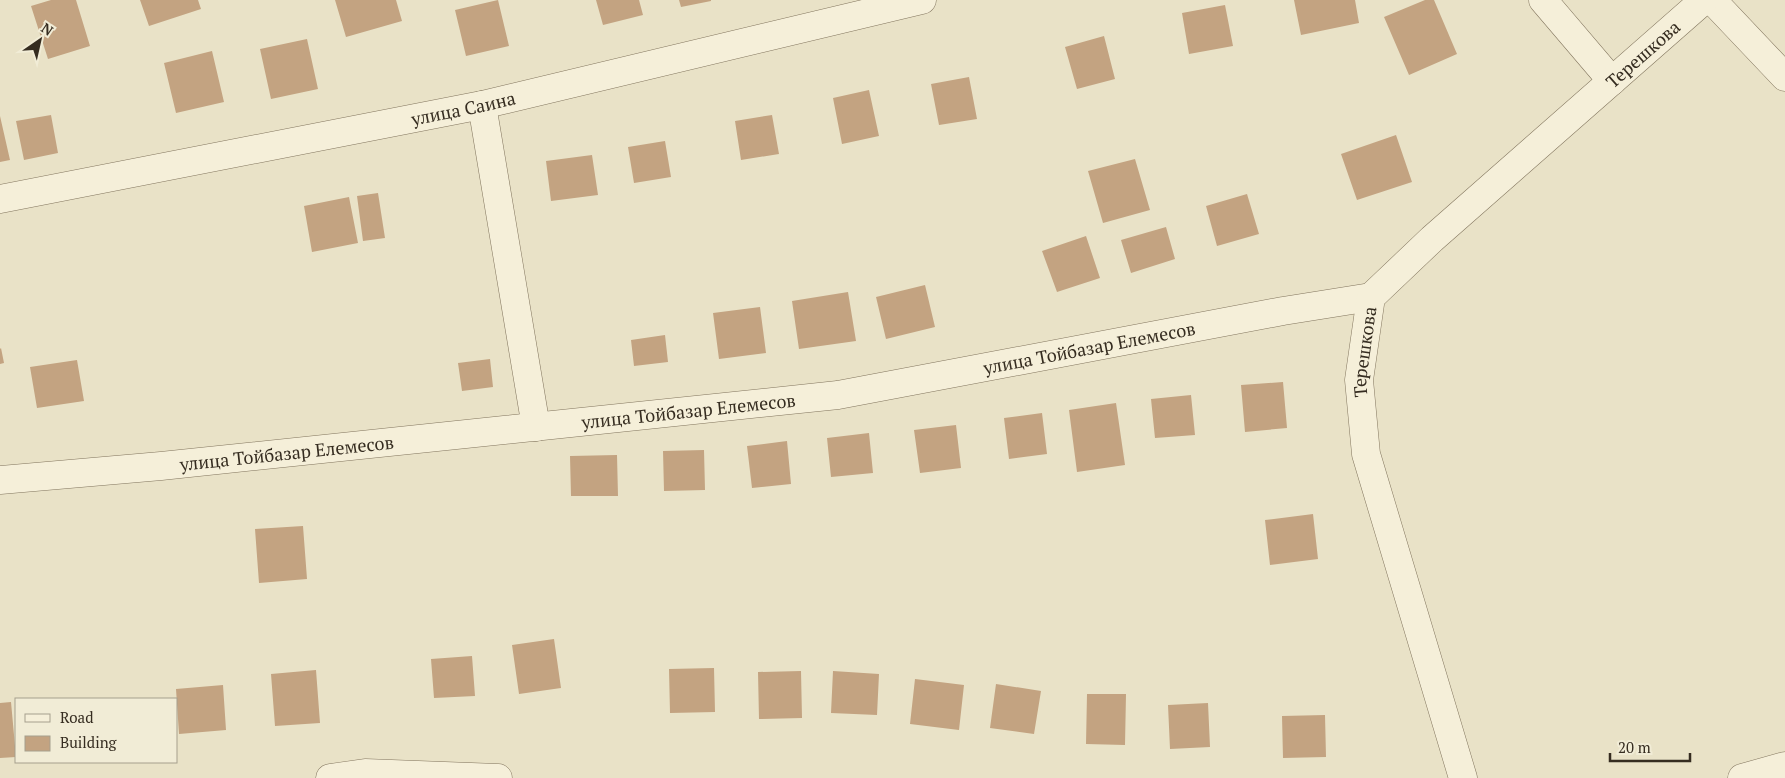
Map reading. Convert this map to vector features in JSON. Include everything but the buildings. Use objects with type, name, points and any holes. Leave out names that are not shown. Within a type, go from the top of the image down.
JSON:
[{"type":"street","name":"улица Саина","points":[[0,199],[482,105],[922,0]]},
{"type":"street","points":[[1543,0],[1612,81]]},
{"type":"street","name":"Терешкова","points":[[1463,778],[1366,454],[1359,380],[1371,297],[1432,239],[1704,0]]},
{"type":"street","points":[[1712,0],[1785,77]]},
{"type":"street","points":[[482,105],[536,427]]},
{"type":"street","name":"улица Тойбазар Елемесов","points":[[0,480],[161,466],[838,395],[1283,311],[1371,297]]},
{"type":"street","points":[[1742,778],[1785,766]]},
{"type":"street","points":[[330,778],[365,773],[498,778]]}]
